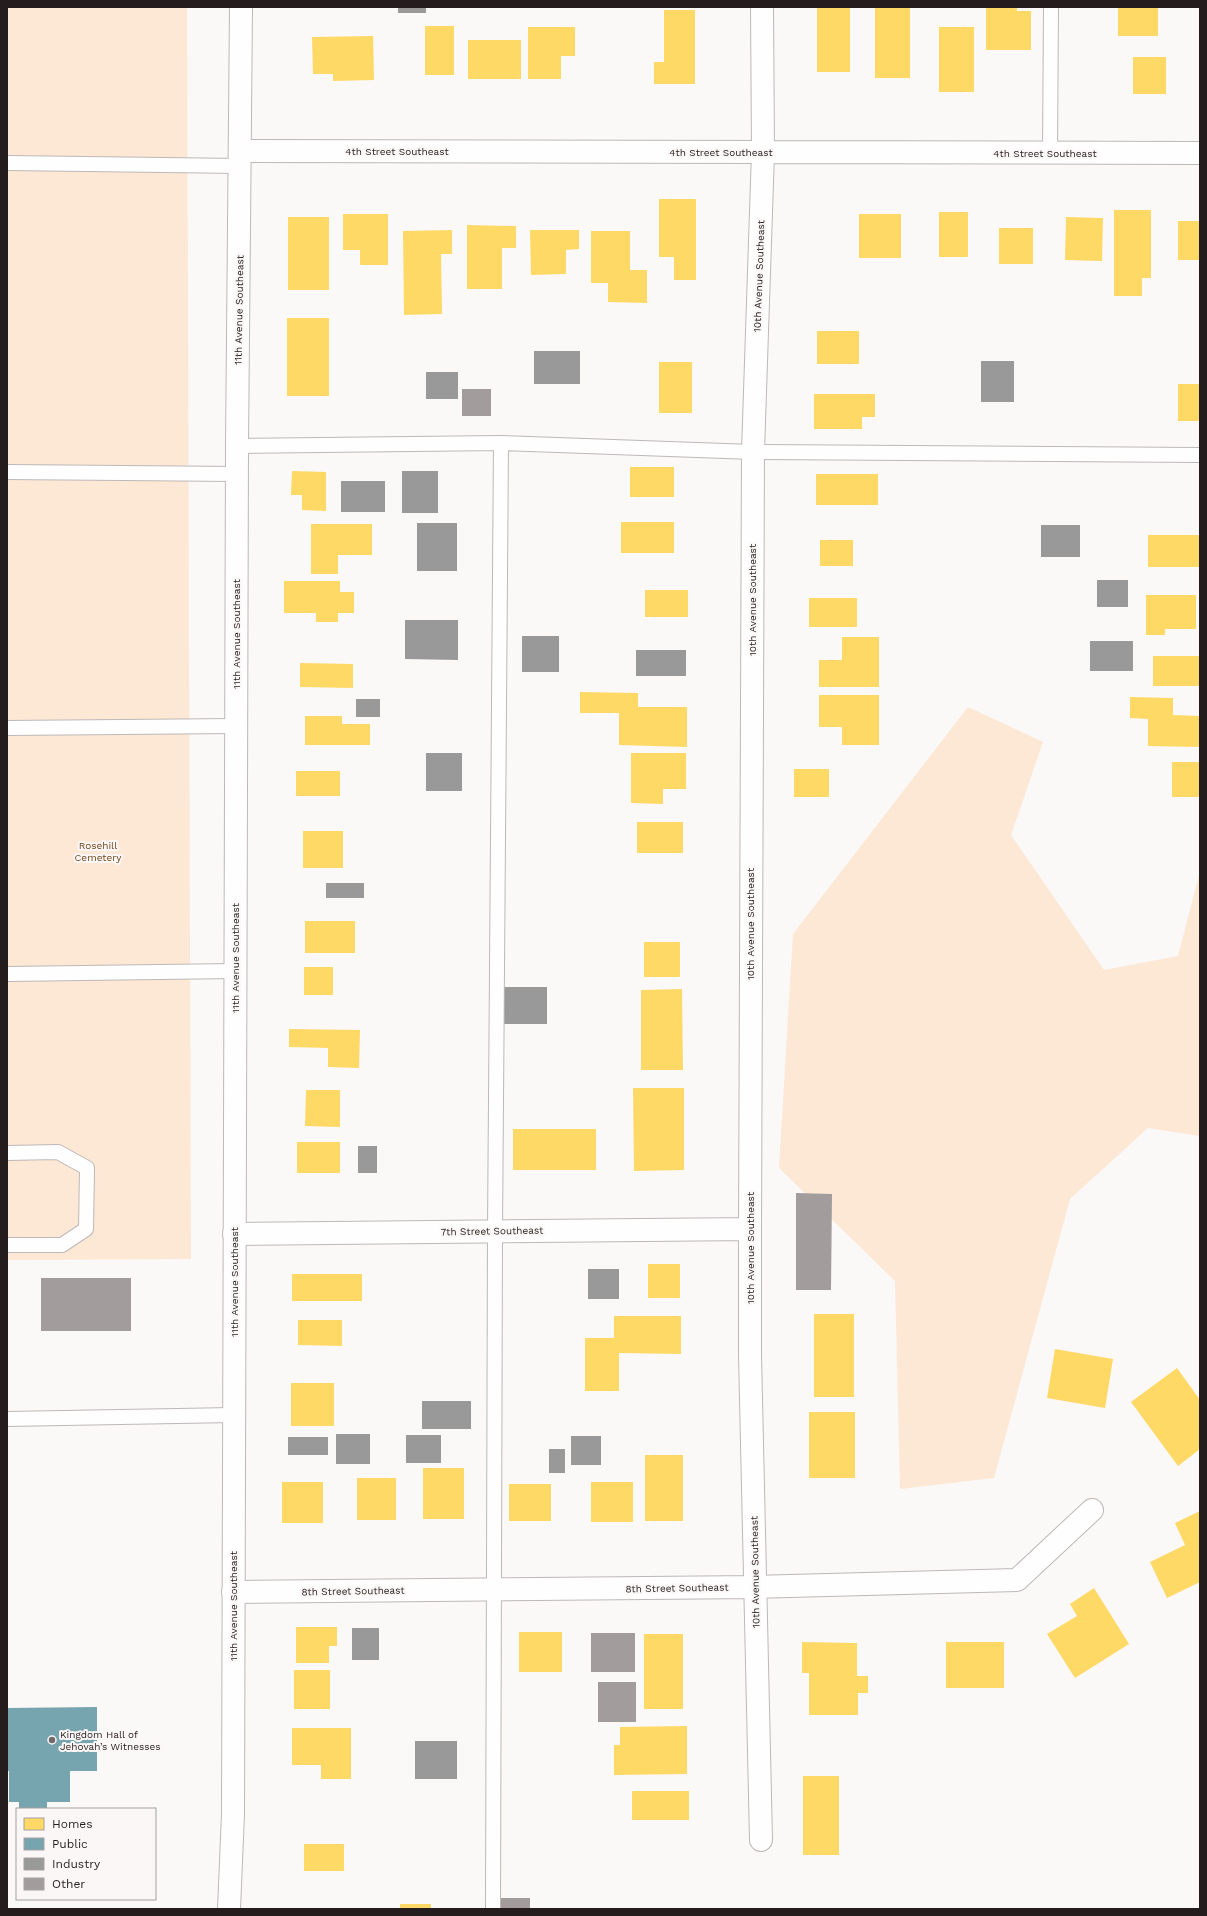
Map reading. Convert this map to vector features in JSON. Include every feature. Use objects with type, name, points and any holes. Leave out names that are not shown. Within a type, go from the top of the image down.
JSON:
[{"type":"street","name":"11th Avenue Southeast","points":[[229,1909],[233,1814],[237,446],[241,159],[241,7]]},
{"type":"street","name":"10th Avenue Southeast","points":[[761,1840],[750,1355],[750,1229],[753,452],[763,152],[762,7]]},
{"type":"street","name":"4th Street Southeast","points":[[241,159],[763,152],[1200,153]]},
{"type":"street","name":"7th Street Southeast","points":[[234,1234],[750,1229]]},
{"type":"street","name":"8th Street Southeast","points":[[233,1592],[756,1587],[1017,1580],[1092,1510]]},
{"type":"lane","points":[[1050,153],[1051,7]]},
{"type":"lane","points":[[7,163],[241,159]]},
{"type":"lane","points":[[494,1909],[495,1231],[501,443]]},
{"type":"lane","points":[[237,446],[501,443],[753,452],[1200,455]]},
{"type":"lane","points":[[7,472],[237,474]]},
{"type":"lane","points":[[7,728],[236,726]]},
{"type":"lane","points":[[7,974],[235,971]]},
{"type":"lane","points":[[7,1153],[58,1152],[87,1168],[86,1229],[62,1245],[7,1245]]},
{"type":"lane","points":[[7,1419],[234,1415]]},
{"type":"green space","name":"Rosehill Cemetery","points":[[7,7],[187,7],[191,1259],[7,1260]]},
{"type":"green space","points":[[968,707],[1043,742],[1011,835],[1104,970],[1178,956],[1200,871],[1200,1136],[1148,1128],[1070,1199],[994,1478],[900,1489],[895,1281],[779,1168],[793,934]]},
{"type":"building: Homes","points":[[817,7],[850,7],[850,72],[817,72]]},
{"type":"building: Homes","points":[[875,7],[910,7],[910,78],[875,78]]},
{"type":"building: Homes","points":[[986,7],[1017,7],[1017,11],[1031,11],[1031,50],[986,50]]},
{"type":"building: Homes","points":[[1118,7],[1158,7],[1158,36],[1118,36]]},
{"type":"building: Homes","points":[[664,10],[695,10],[695,84],[654,84],[654,62],[664,62]]},
{"type":"building: Homes","points":[[425,26],[454,26],[454,75],[425,75]]},
{"type":"building: Homes","points":[[528,27],[575,27],[575,56],[561,56],[561,79],[528,79]]},
{"type":"building: Homes","points":[[939,27],[974,27],[974,92],[939,92]]},
{"type":"building: Homes","points":[[373,36],[374,80],[333,81],[333,74],[313,74],[312,37]]},
{"type":"building: Homes","points":[[468,40],[521,40],[521,79],[468,79]]},
{"type":"building: Homes","points":[[1133,57],[1166,57],[1166,94],[1133,94]]},
{"type":"building: Homes","points":[[659,199],[696,199],[696,280],[674,280],[674,257],[659,257]]},
{"type":"building: Homes","points":[[1114,210],[1151,210],[1151,278],[1142,278],[1142,296],[1114,296]]},
{"type":"building: Homes","points":[[939,212],[968,212],[968,257],[939,257]]},
{"type":"building: Homes","points":[[343,214],[388,214],[388,265],[360,265],[360,250],[343,250]]},
{"type":"building: Homes","points":[[859,214],[901,214],[901,258],[859,258]]},
{"type":"building: Homes","points":[[288,217],[329,217],[329,290],[288,290]]},
{"type":"building: Homes","points":[[1066,217],[1103,218],[1102,261],[1065,260]]},
{"type":"building: Homes","points":[[1178,221],[1200,221],[1200,260],[1178,260]]},
{"type":"building: Homes","points":[[467,225],[516,226],[516,248],[502,248],[502,289],[467,289]]},
{"type":"building: Homes","points":[[999,228],[1033,228],[1033,264],[999,264]]},
{"type":"building: Homes","points":[[452,230],[452,254],[441,254],[442,314],[404,315],[403,231]]},
{"type":"building: Homes","points":[[530,230],[579,230],[579,249],[566,250],[566,274],[531,275]]},
{"type":"building: Homes","points":[[591,231],[630,231],[630,270],[647,270],[647,303],[608,302],[608,283],[591,283]]},
{"type":"building: Homes","points":[[287,318],[329,318],[329,396],[287,396]]},
{"type":"building: Homes","points":[[817,331],[859,331],[859,364],[817,364]]},
{"type":"building: Homes","points":[[659,362],[692,362],[692,413],[659,413]]},
{"type":"building: Homes","points":[[1178,384],[1200,384],[1200,421],[1178,421]]},
{"type":"building: Homes","points":[[814,394],[875,394],[875,417],[862,417],[862,429],[814,429]]},
{"type":"building: Homes","points":[[630,467],[674,467],[674,497],[630,497]]},
{"type":"building: Homes","points":[[292,471],[326,472],[326,511],[302,510],[302,495],[291,495]]},
{"type":"building: Homes","points":[[816,474],[878,474],[878,505],[816,505]]},
{"type":"building: Homes","points":[[621,522],[674,522],[674,553],[621,553]]},
{"type":"building: Homes","points":[[311,524],[372,524],[372,555],[338,555],[338,574],[311,574]]},
{"type":"building: Homes","points":[[1148,535],[1200,535],[1200,567],[1148,567]]},
{"type":"building: Homes","points":[[820,540],[853,540],[853,566],[820,566]]},
{"type":"building: Homes","points":[[284,581],[340,581],[340,592],[354,592],[354,613],[338,613],[338,622],[316,622],[316,613],[284,613]]},
{"type":"building: Homes","points":[[645,590],[688,590],[688,617],[645,617]]},
{"type":"building: Homes","points":[[1146,595],[1196,595],[1196,629],[1165,629],[1165,635],[1146,635]]},
{"type":"building: Homes","points":[[809,598],[857,598],[857,627],[809,627]]},
{"type":"building: Homes","points":[[842,637],[879,637],[879,687],[819,687],[819,660],[842,660]]},
{"type":"building: Homes","points":[[1153,656],[1200,656],[1200,686],[1153,686]]},
{"type":"building: Homes","points":[[300,663],[353,664],[353,688],[300,687]]},
{"type":"building: Homes","points":[[580,692],[638,693],[638,707],[687,707],[687,747],[619,745],[619,713],[580,713]]},
{"type":"building: Homes","points":[[819,695],[879,695],[879,745],[842,745],[842,727],[819,727]]},
{"type":"building: Homes","points":[[1130,697],[1173,698],[1173,715],[1200,716],[1200,747],[1148,746],[1148,719],[1130,718]]},
{"type":"building: Homes","points":[[305,716],[342,716],[342,724],[370,724],[370,745],[305,745]]},
{"type":"building: Homes","points":[[631,753],[686,753],[686,789],[663,789],[663,804],[631,803]]},
{"type":"building: Homes","points":[[1172,762],[1200,762],[1200,797],[1172,797]]},
{"type":"building: Homes","points":[[794,769],[829,769],[829,797],[794,797]]},
{"type":"building: Homes","points":[[296,771],[340,771],[340,796],[296,796]]},
{"type":"building: Homes","points":[[637,822],[683,822],[683,853],[637,853]]},
{"type":"building: Homes","points":[[303,831],[343,831],[343,868],[303,868]]},
{"type":"building: Homes","points":[[305,921],[355,921],[355,953],[305,953]]},
{"type":"building: Homes","points":[[644,942],[680,942],[680,977],[644,977]]},
{"type":"building: Homes","points":[[304,967],[333,967],[333,995],[304,995]]},
{"type":"building: Homes","points":[[682,989],[683,1070],[641,1070],[641,990]]},
{"type":"building: Homes","points":[[289,1029],[360,1030],[359,1068],[328,1067],[328,1048],[289,1047]]},
{"type":"building: Homes","points":[[633,1088],[684,1088],[684,1170],[634,1171]]},
{"type":"building: Homes","points":[[306,1090],[340,1090],[340,1127],[305,1126]]},
{"type":"building: Homes","points":[[513,1129],[596,1129],[596,1170],[513,1170]]},
{"type":"building: Homes","points":[[297,1142],[340,1142],[340,1173],[297,1173]]},
{"type":"building: Homes","points":[[648,1264],[680,1264],[680,1298],[648,1298]]},
{"type":"building: Homes","points":[[292,1274],[362,1274],[362,1301],[292,1301]]},
{"type":"building: Homes","points":[[814,1314],[854,1314],[854,1397],[814,1397]]},
{"type":"building: Homes","points":[[614,1316],[681,1316],[681,1354],[619,1353],[619,1391],[585,1391],[585,1338],[614,1338]]},
{"type":"building: Homes","points":[[298,1320],[342,1320],[342,1346],[298,1345]]},
{"type":"building: Homes","points":[[1055,1349],[1113,1359],[1105,1408],[1047,1398]]},
{"type":"building: Homes","points":[[1177,1368],[1200,1400],[1200,1449],[1178,1466],[1131,1402]]},
{"type":"building: Homes","points":[[291,1383],[334,1383],[334,1426],[291,1426]]},
{"type":"building: Homes","points":[[809,1412],[855,1412],[855,1478],[809,1478]]},
{"type":"building: Homes","points":[[645,1455],[683,1455],[683,1521],[645,1521]]},
{"type":"building: Homes","points":[[423,1468],[464,1468],[464,1519],[423,1519]]},
{"type":"building: Homes","points":[[357,1478],[396,1478],[396,1520],[357,1520]]},
{"type":"building: Homes","points":[[282,1482],[323,1482],[323,1523],[282,1523]]},
{"type":"building: Homes","points":[[591,1482],[633,1482],[633,1522],[591,1522]]},
{"type":"building: Homes","points":[[509,1484],[551,1484],[551,1521],[509,1521]]},
{"type":"building: Homes","points":[[1200,1511],[1200,1582],[1167,1598],[1150,1562],[1185,1545],[1175,1523]]},
{"type":"building: Homes","points":[[1094,1588],[1129,1644],[1075,1678],[1047,1634],[1077,1616],[1070,1604]]},
{"type":"building: Homes","points":[[296,1627],[337,1627],[337,1646],[329,1646],[329,1663],[296,1663]]},
{"type":"building: Homes","points":[[519,1632],[562,1632],[562,1672],[519,1672]]},
{"type":"building: Homes","points":[[644,1634],[683,1634],[683,1709],[644,1709]]},
{"type":"building: Homes","points":[[802,1642],[857,1643],[857,1676],[868,1676],[868,1693],[858,1693],[858,1715],[809,1715],[809,1673],[802,1673]]},
{"type":"building: Homes","points":[[946,1642],[1004,1642],[1004,1688],[946,1688]]},
{"type":"building: Homes","points":[[294,1670],[330,1670],[330,1709],[294,1709]]},
{"type":"building: Homes","points":[[687,1726],[687,1774],[614,1775],[614,1745],[620,1745],[620,1727]]},
{"type":"building: Homes","points":[[292,1728],[351,1728],[351,1779],[321,1779],[321,1765],[292,1765]]},
{"type":"building: Homes","points":[[803,1776],[839,1776],[839,1855],[803,1855]]},
{"type":"building: Homes","points":[[632,1791],[689,1791],[689,1820],[632,1820]]},
{"type":"building: Homes","points":[[304,1844],[344,1844],[344,1871],[304,1871]]},
{"type":"building: Homes","points":[[400,1904],[431,1904],[431,1909],[400,1909]]},
{"type":"building: Public","name":"Kingdom Hall of Jehovah’s Witnesses","points":[[97,1707],[97,1771],[70,1771],[70,1802],[47,1802],[47,1808],[19,1808],[19,1802],[9,1802],[9,1771],[7,1771],[7,1708]]},
{"type":"building: Industry","points":[[398,7],[426,7],[426,13],[398,13]]},
{"type":"building: Industry","points":[[534,351],[580,351],[580,384],[534,384]]},
{"type":"building: Industry","points":[[981,361],[1014,361],[1014,402],[981,402]]},
{"type":"building: Industry","points":[[426,372],[458,372],[458,399],[426,399]]},
{"type":"building: Industry","points":[[402,471],[438,471],[438,513],[402,513]]},
{"type":"building: Industry","points":[[341,481],[385,481],[385,512],[341,512]]},
{"type":"building: Industry","points":[[417,523],[457,523],[457,571],[417,571]]},
{"type":"building: Industry","points":[[1041,525],[1080,525],[1080,557],[1041,557]]},
{"type":"building: Industry","points":[[1097,580],[1128,580],[1128,607],[1097,607]]},
{"type":"building: Industry","points":[[405,620],[458,620],[458,660],[405,659]]},
{"type":"building: Industry","points":[[522,636],[559,636],[559,672],[522,672]]},
{"type":"building: Industry","points":[[1090,641],[1133,641],[1133,671],[1090,671]]},
{"type":"building: Industry","points":[[636,650],[686,650],[686,676],[636,676]]},
{"type":"building: Industry","points":[[356,699],[380,699],[380,717],[356,717]]},
{"type":"building: Industry","points":[[426,753],[462,753],[462,791],[426,791]]},
{"type":"building: Industry","points":[[326,883],[364,883],[364,898],[326,898]]},
{"type":"building: Industry","points":[[503,987],[547,987],[547,1024],[503,1024]]},
{"type":"building: Industry","points":[[358,1146],[377,1146],[377,1173],[358,1173]]},
{"type":"building: Industry","points":[[588,1269],[619,1269],[619,1299],[588,1299]]},
{"type":"building: Industry","points":[[422,1401],[471,1401],[471,1429],[422,1429]]},
{"type":"building: Industry","points":[[336,1434],[370,1434],[370,1464],[336,1464]]},
{"type":"building: Industry","points":[[406,1435],[441,1435],[441,1463],[406,1463]]},
{"type":"building: Industry","points":[[571,1436],[601,1436],[601,1465],[571,1465]]},
{"type":"building: Industry","points":[[288,1437],[328,1437],[328,1455],[288,1455]]},
{"type":"building: Industry","points":[[549,1449],[565,1449],[565,1473],[549,1473]]},
{"type":"building: Industry","points":[[352,1628],[379,1628],[379,1660],[352,1660]]},
{"type":"building: Industry","points":[[415,1741],[457,1741],[457,1779],[415,1779]]},
{"type":"building: Other","points":[[462,389],[491,389],[491,416],[462,416]]},
{"type":"building: Other","points":[[796,1193],[832,1194],[831,1290],[796,1290]]},
{"type":"building: Other","points":[[41,1278],[131,1278],[131,1331],[41,1331]]},
{"type":"building: Other","points":[[591,1633],[635,1633],[635,1672],[591,1672]]},
{"type":"building: Other","points":[[598,1682],[636,1682],[636,1722],[598,1722]]},
{"type":"building: Other","points":[[501,1898],[530,1898],[530,1909],[501,1909]]},
{"type":"place","name":"Kingdom Hall of Jehovah’s Witnesses","points":[[52,1740]]}]
